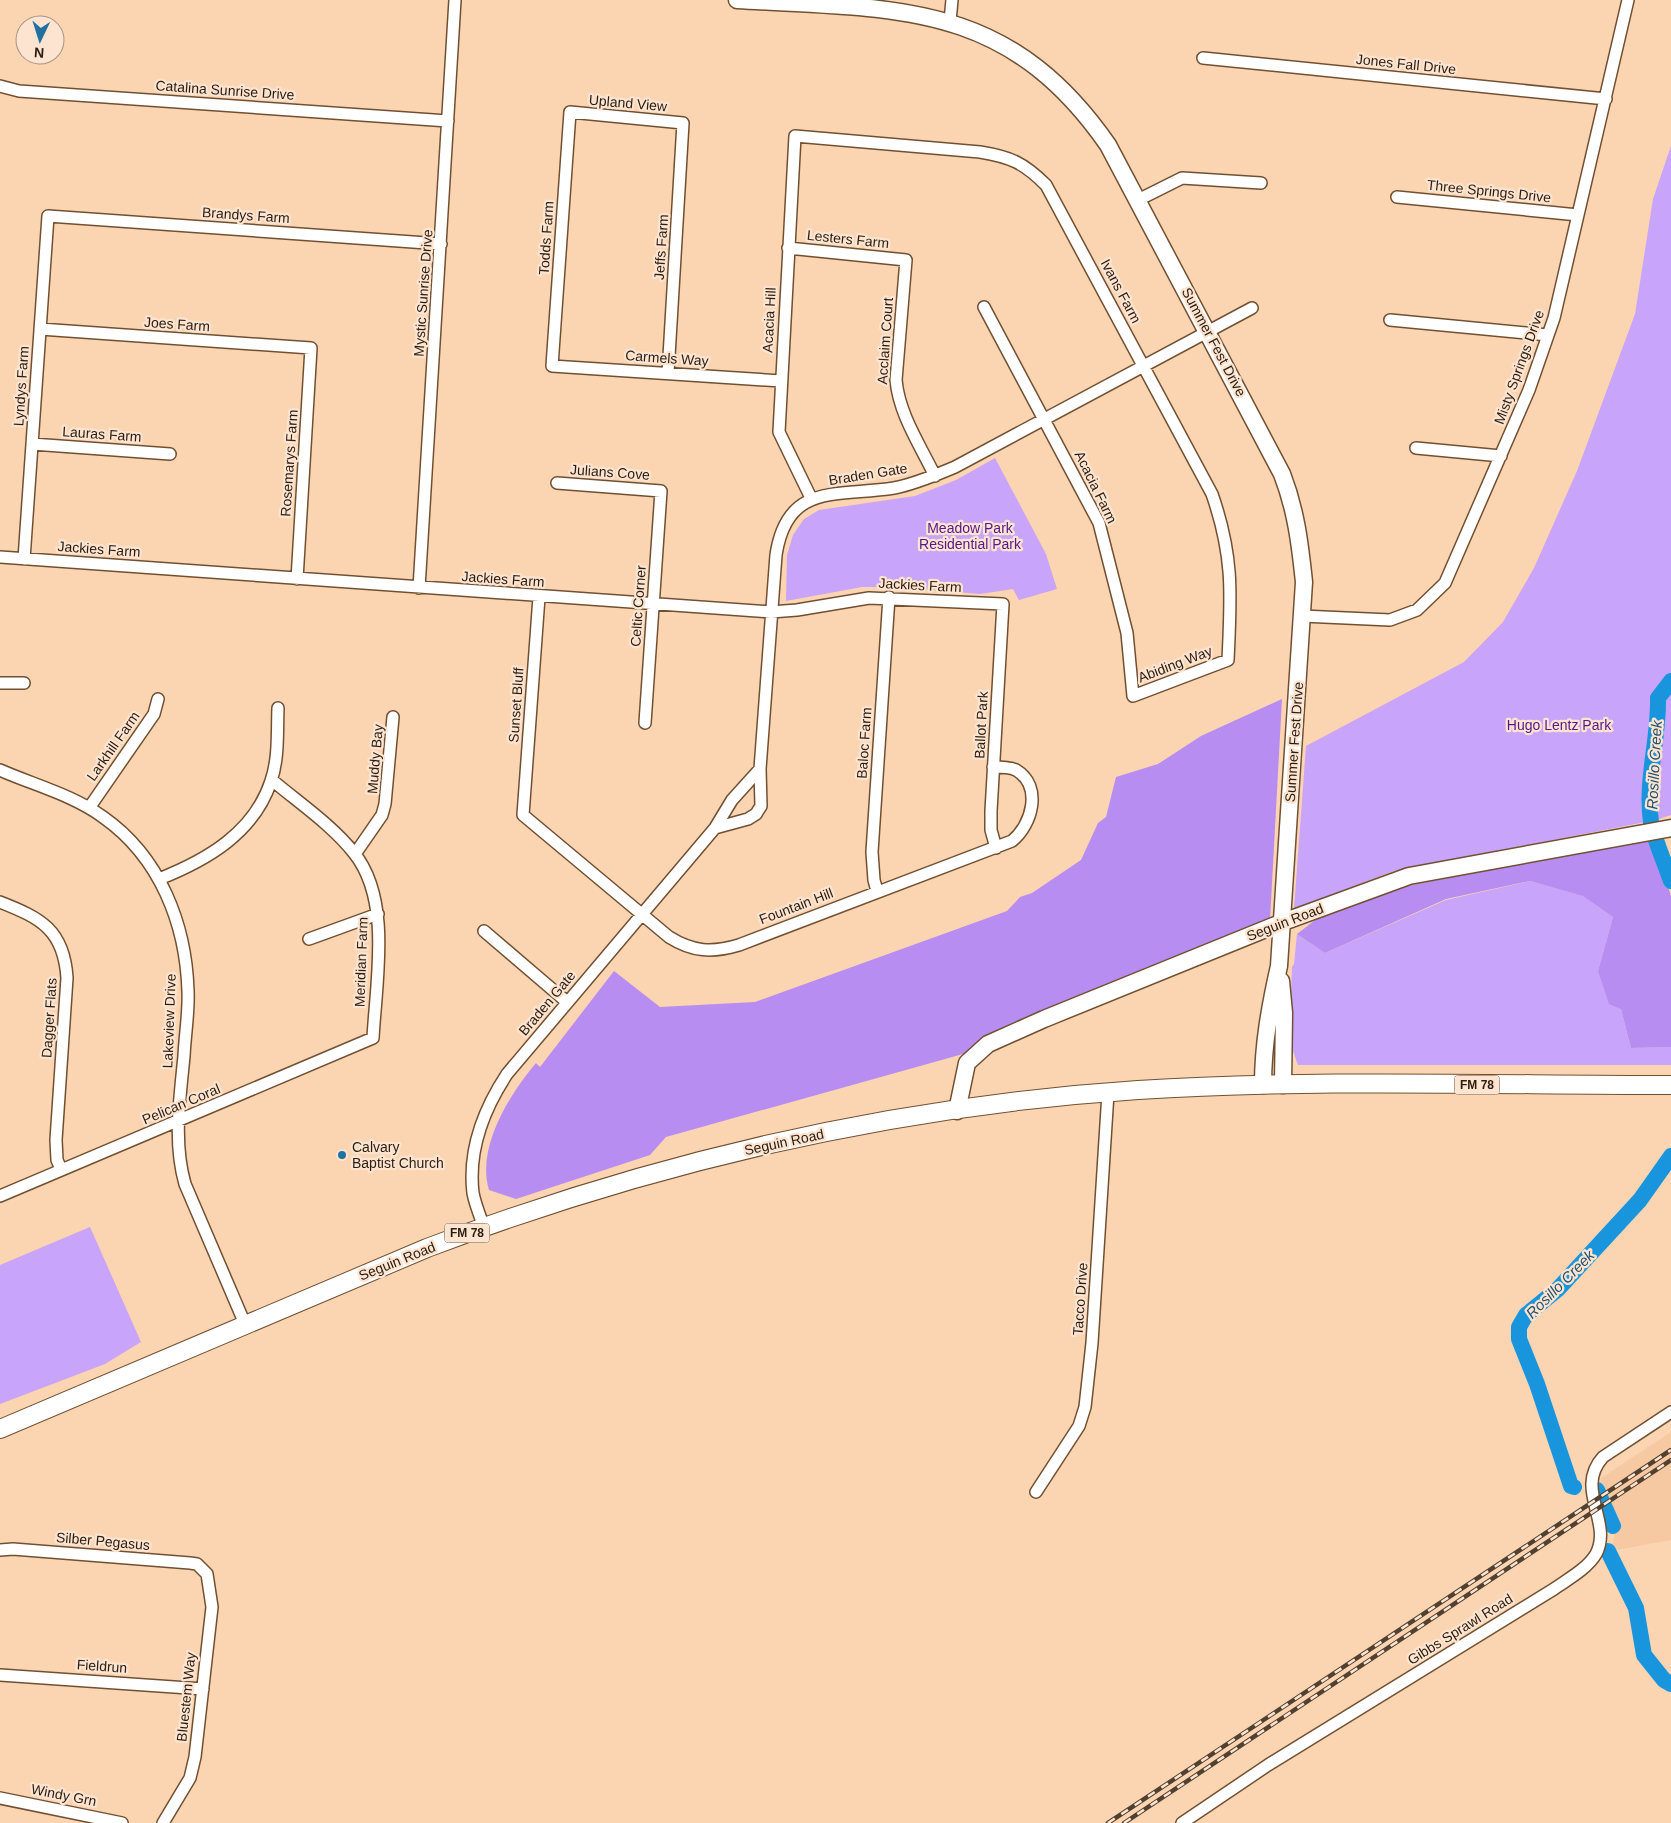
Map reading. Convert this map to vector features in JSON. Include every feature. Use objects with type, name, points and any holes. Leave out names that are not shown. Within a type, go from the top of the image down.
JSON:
[{"type":"main road","name":"Seguin Road","points":[[0,1428],[245,1324],[484,1226],[562,1201],[720,1156],[868,1124],[1108,1093],[1283,1084],[1671,1085]]},
{"type":"street","name":"Mystic Sunrise Drive","points":[[419,588],[455,0]]},
{"type":"street","name":"Summer Fest Drive","points":[[737,0],[905,10],[950,21],[1000,42],[1026,58],[1072,96],[1108,145],[1209,331],[1282,474],[1292,500],[1299,533],[1302,563],[1302,616],[1283,922],[1279,966],[1268,1014],[1263,1060],[1263,1085]]},
{"type":"street","points":[[950,21],[952,0]]},
{"type":"street","name":"Misty Springs Drive","points":[[1302,616],[1390,620],[1417,610],[1445,582],[1529,390],[1548,335],[1606,99],[1628,0]]},
{"type":"street","name":"Jones Fall Drive","points":[[1203,58],[1606,99]]},
{"type":"street","name":"Catalina Sunrise Drive","points":[[0,86],[19,92],[448,121]]},
{"type":"street","name":"Upland View","points":[[570,112],[683,123]]},
{"type":"street","name":"Todds Farm","points":[[552,366],[570,112]]},
{"type":"street","name":"Jeffs Farm","points":[[668,374],[683,123]]},
{"type":"street","name":"Acacia Hill","points":[[795,136],[779,432],[811,498]]},
{"type":"street","name":"Ivans Farm","points":[[795,136],[980,152],[1007,157],[1030,168],[1046,185],[1060,207],[1212,494],[1224,529],[1232,589],[1228,660]]},
{"type":"street","points":[[1138,200],[1182,178],[1261,183]]},
{"type":"street","name":"Three Springs Drive","points":[[1397,197],[1578,215]]},
{"type":"street","name":"Brandys Farm","points":[[48,216],[441,244]]},
{"type":"street","name":"Lyndys Farm","points":[[24,559],[48,216]]},
{"type":"street","name":"Lesters Farm","points":[[788,248],[906,260]]},
{"type":"street","name":"Acclaim Court","points":[[906,260],[896,380],[897,393],[901,407],[935,476]]},
{"type":"street","name":"Acacia Farm","points":[[984,307],[1099,523],[1127,633],[1133,696]]},
{"type":"street","name":"Braden Gate","points":[[811,498],[896,487],[935,476],[1252,308]]},
{"type":"street","points":[[1390,320],[1548,335]]},
{"type":"street","name":"Joes Farm","points":[[40,329],[311,348]]},
{"type":"street","name":"Rosemarys Farm","points":[[297,579],[311,348]]},
{"type":"street","name":"Carmels Way","points":[[552,366],[781,381]]},
{"type":"street","name":"Lauras Farm","points":[[32,444],[170,454]]},
{"type":"street","points":[[1416,448],[1501,456]]},
{"type":"street","name":"Julians Cove","points":[[557,483],[661,490]]},
{"type":"street","name":"Celtic Corner","points":[[645,723],[661,490]]},
{"type":"street","points":[[715,828],[748,820],[756,814],[761,806],[760,769],[778,538],[785,523],[795,510],[811,498]]},
{"type":"street","name":"Jackies Farm","points":[[0,557],[539,597],[771,612],[796,610],[869,598],[889,597],[1003,604]]},
{"type":"street","name":"Sunset Bluff","points":[[523,815],[539,597]]},
{"type":"street","name":"Baloc Farm","points":[[877,891],[874,880],[872,852],[889,597]]},
{"type":"street","name":"Ballot Park","points":[[996,848],[991,830],[990,811],[1003,604]]},
{"type":"street","name":"Abiding Way","points":[[1133,696],[1228,660]]},
{"type":"street","points":[[0,682],[24,683]]},
{"type":"street","name":"Larkhill Farm","points":[[89,808],[154,714],[158,699]]},
{"type":"street","points":[[159,879],[199,862],[230,842],[254,813],[272,780],[278,708]]},
{"type":"street","name":"Muddy Bay","points":[[355,854],[382,815],[389,788],[393,717]]},
{"type":"street","name":"Fountain Hill","points":[[523,815],[681,944],[693,949],[720,950],[1012,841],[1029,822],[1031,795],[1026,778],[1015,770],[993,767]]},
{"type":"street","name":"Braden Gate","points":[[484,1226],[474,1195],[472,1176],[475,1148],[494,1094],[507,1074],[715,828],[732,800],[760,769]]},
{"type":"street","name":"Lakeview Drive","points":[[0,771],[89,808],[103,817],[131,841],[159,879],[176,918],[187,966],[188,994],[179,1122],[180,1165],[185,1184],[245,1324]]},
{"type":"street","name":"Meridian Farm","points":[[272,780],[336,835],[355,854],[372,886],[378,914],[373,1038]]},
{"type":"street","name":"Seguin Road","points":[[957,1111],[967,1063],[988,1044],[1044,1019],[1283,922],[1409,876],[1670,828]]},
{"type":"street","name":"Dagger Flats","points":[[0,902],[39,919],[54,933],[66,959],[68,978],[55,1151],[61,1169]]},
{"type":"street","points":[[309,939],[378,914]]},
{"type":"street","points":[[484,931],[567,1002]]},
{"type":"street","name":"Summer Fest Drive","points":[[1279,966],[1284,1013],[1283,1084]]},
{"type":"street","name":"Pelican Coral","points":[[0,1196],[61,1169],[179,1122],[373,1038]]},
{"type":"street","name":"Tacco Drive","points":[[1036,1492],[1079,1426],[1087,1392],[1108,1093]]},
{"type":"street","name":"Gibbs Sprawl Road","points":[[1182,1823],[1268,1765],[1554,1589],[1586,1565],[1596,1553],[1601,1536],[1592,1496],[1595,1468],[1603,1457],[1671,1412]]},
{"type":"street","name":"Silber Pegasus","points":[[0,1550],[13,1549],[190,1563],[203,1568]]},
{"type":"street","name":"Bluestem Way","points":[[163,1823],[190,1778],[199,1731],[212,1607],[210,1584],[203,1568]]},
{"type":"street","name":"Fieldrun","points":[[0,1675],[202,1689]]},
{"type":"street","name":"Windy Grn","points":[[0,1798],[122,1823]]},
{"type":"shaded area","points":[[1282,699],[1270,920],[963,1054],[666,1137],[650,1155],[516,1199],[489,1190],[486,1173],[487,1156],[491,1139],[506,1105],[536,1063],[540,1067],[614,971],[660,1007],[755,1002],[1007,911],[1020,897],[1032,893],[1081,860],[1098,823],[1106,817],[1116,777],[1158,764],[1201,736]]},
{"type":"shaded area","points":[[1653,838],[1671,896],[1671,1047],[1631,1048],[1621,1009],[1609,1004],[1598,971],[1613,917],[1583,896],[1530,881],[1446,899],[1325,953],[1297,934],[1323,914],[1363,899],[1407,886]]},
{"type":"shaded area","points":[[1671,1432],[1671,1540],[1611,1551],[1617,1523],[1599,1487],[1601,1478]]},
{"type":"green space","name":"Hugo Lentz Park","points":[[1671,146],[1671,815],[1656,820],[1394,871],[1294,909],[1306,746],[1464,662],[1503,622],[1534,568],[1577,471],[1635,314],[1653,199]]},
{"type":"green space","name":"Meadow Park Residential Park","points":[[995,458],[1046,554],[1057,589],[1019,600],[1013,589],[980,594],[900,587],[862,587],[786,601],[787,555],[793,535],[804,519],[819,510],[915,496],[956,480]]},
{"type":"green space","points":[[1530,881],[1584,896],[1613,917],[1598,971],[1621,1009],[1631,1048],[1671,1047],[1671,1065],[1298,1065],[1293,1051],[1289,1049],[1292,967],[1294,964],[1297,934],[1325,953],[1446,900]]},
{"type":"green space","points":[[90,1227],[141,1342],[105,1364],[0,1404],[0,1265]]},
{"type":"waterway","name":"Rosillo Creek","points":[[1671,681],[1658,698],[1650,791],[1652,829],[1671,881]]},
{"type":"waterway","name":"Rosillo Creek","points":[[1574,1487],[1571,1486],[1537,1384],[1519,1339],[1519,1327],[1526,1315],[1558,1289],[1640,1200],[1671,1156]]},
{"type":"waterway","name":"Rosillo Creek","points":[[1597,1490],[1613,1526]]},
{"type":"waterway","name":"Rosillo Creek","points":[[1608,1551],[1636,1608],[1644,1655],[1664,1680],[1671,1684]]},
{"type":"railway","points":[[1108,1823],[1671,1450]]},
{"type":"railway","points":[[1124,1823],[1671,1460]]},
{"type":"place","name":"Calvary Baptist Church","points":[[342,1155]]}]
